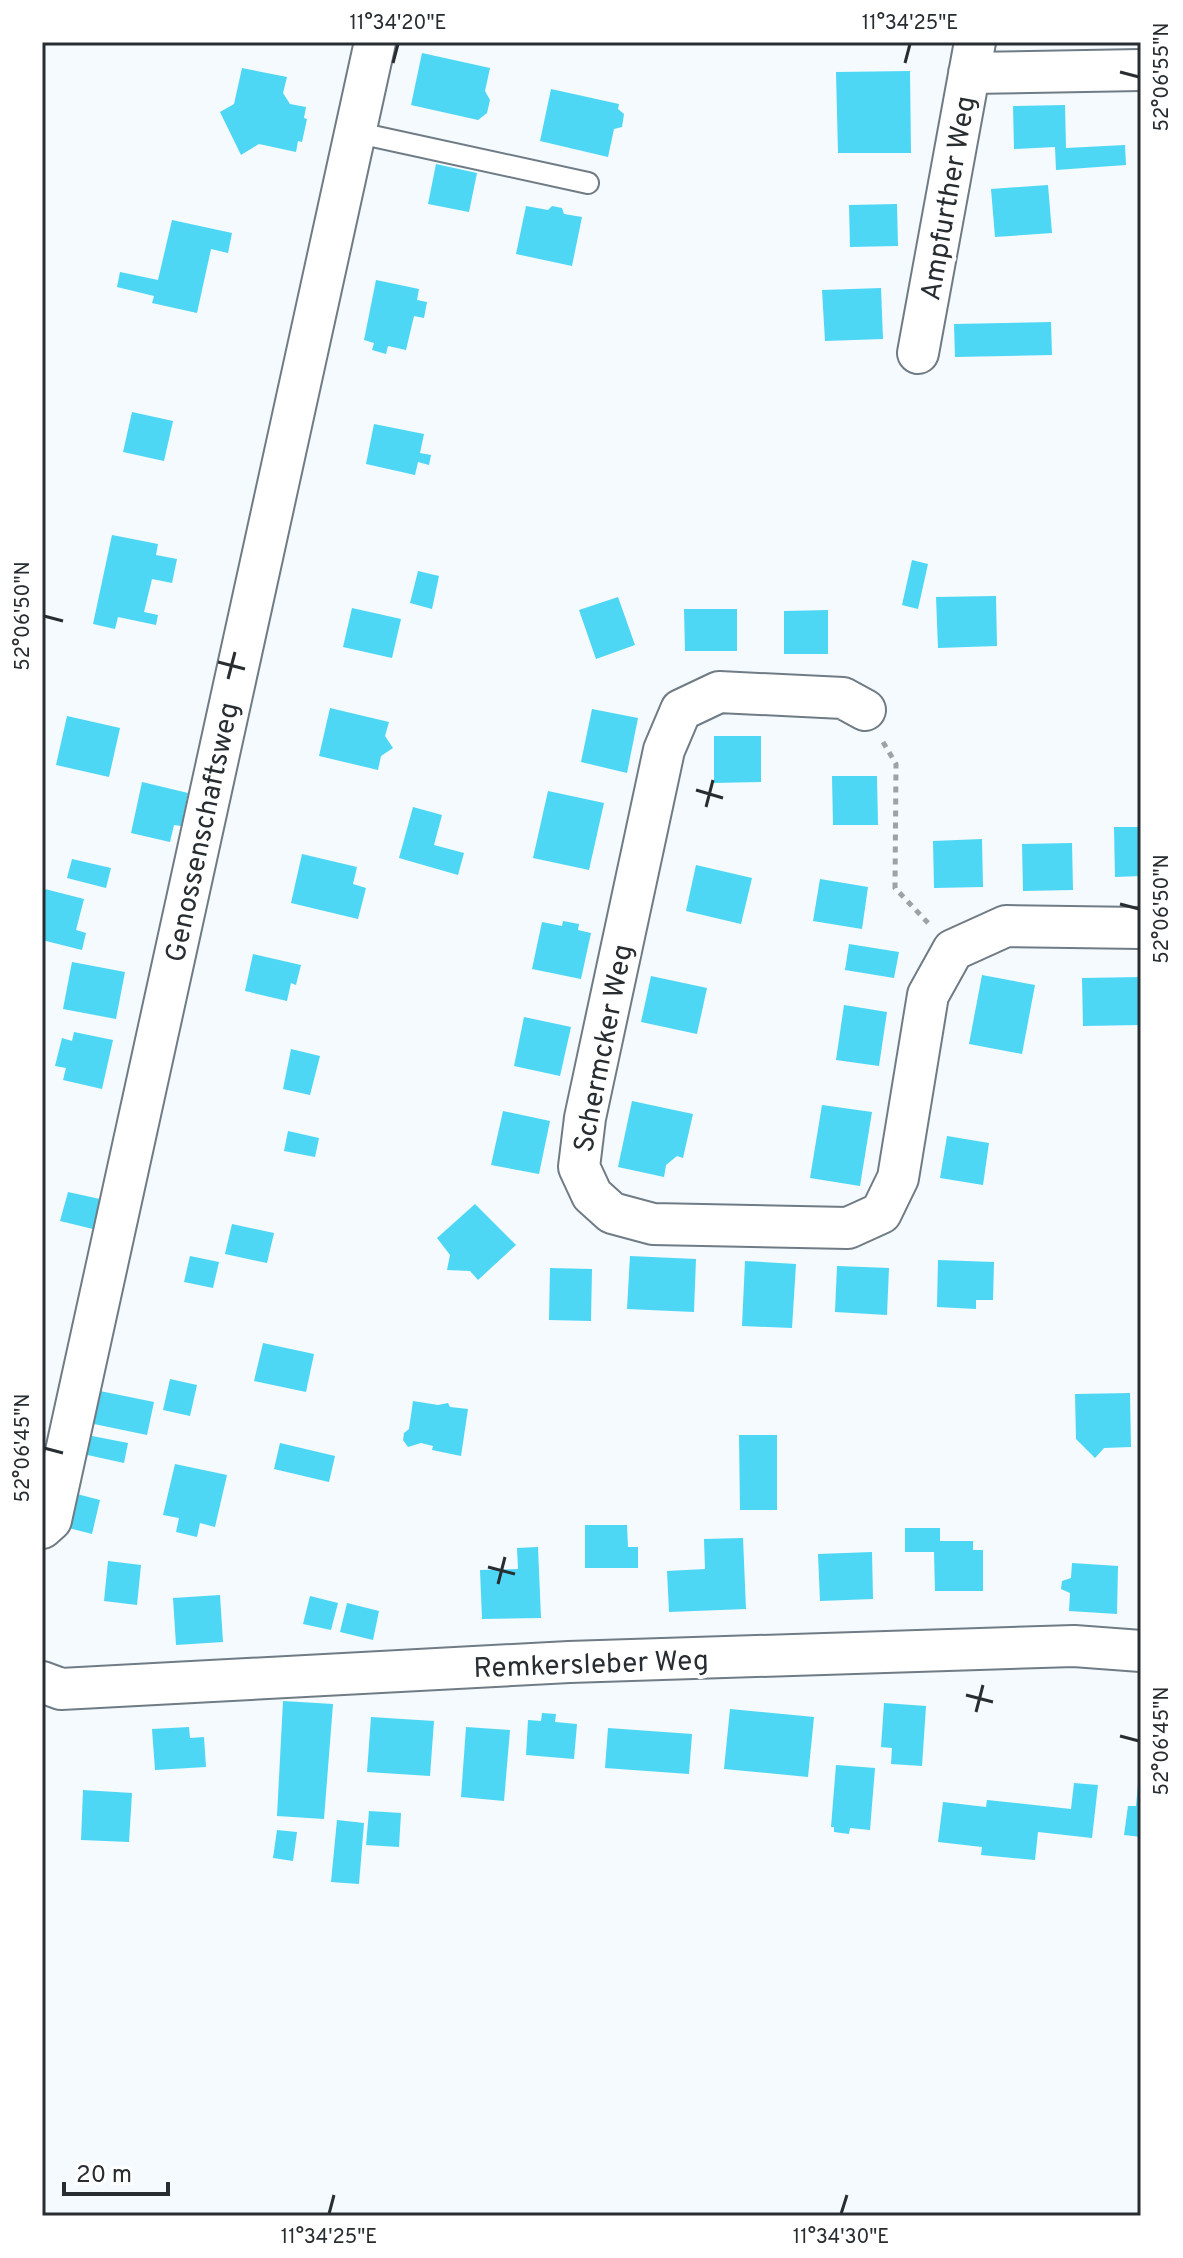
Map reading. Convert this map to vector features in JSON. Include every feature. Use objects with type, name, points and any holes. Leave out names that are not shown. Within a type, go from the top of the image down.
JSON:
[{"type":"street","name":"Genossenschaftsweg","points":[[42,1528],[51,1520],[375,42]]},
{"type":"street","points":[[972,58],[1141,70]]},
{"type":"street","name":"Ampfurther Weg","points":[[918,353],[972,58]]},
{"type":"street","name":"Schermcker Weg","points":[[865,710],[843,698],[719,692],[681,710],[664,750],[585,1118],[579,1167],[592,1195],[612,1213],[653,1224],[848,1228],[881,1213],[898,1178],[928,995],[953,950]]},
{"type":"street","points":[[953,950],[1006,926],[1141,928]]},
{"type":"street","name":"Remkersleber Weg","points":[[42,1682],[61,1689],[585,1662],[1074,1646],[1141,1651]]},
{"type":"lane","points":[[354,132],[588,183]]},
{"type":"path","points":[[865,710],[896,764],[895,888],[953,950]]},
{"type":"building","points":[[422,53],[490,68],[485,91],[490,100],[487,113],[478,120],[411,105]]},
{"type":"building","points":[[242,68],[287,77],[283,93],[290,104],[306,107],[302,142],[298,141],[296,152],[259,144],[241,155],[220,112],[234,104]]},
{"type":"building","points":[[910,71],[911,153],[838,153],[836,72]]},
{"type":"building","points":[[551,89],[619,104],[618,109],[624,114],[622,127],[614,129],[608,157],[540,141]]},
{"type":"building","points":[[1065,105],[1066,148],[1125,145],[1126,165],[1056,170],[1055,147],[1014,149],[1013,106]]},
{"type":"building","points":[[436,164],[477,173],[469,212],[428,204]]},
{"type":"building","points":[[1048,185],[1052,233],[995,237],[991,189]]},
{"type":"building","points":[[897,204],[898,246],[850,247],[849,205]]},
{"type":"building","points":[[526,206],[548,210],[552,206],[562,208],[564,214],[582,217],[572,266],[516,254]]},
{"type":"building","points":[[172,220],[232,233],[228,253],[211,249],[197,313],[152,303],[154,296],[117,287],[120,272],[158,280]]},
{"type":"building","points":[[376,280],[419,289],[417,300],[427,302],[424,318],[414,316],[406,350],[388,346],[386,354],[372,350],[374,343],[364,340]]},
{"type":"building","points":[[881,288],[883,339],[825,341],[822,290]]},
{"type":"building","points":[[1051,322],[1052,355],[955,357],[954,324]]},
{"type":"building","points":[[132,412],[173,421],[164,461],[123,452]]},
{"type":"building","points":[[374,424],[424,434],[420,453],[431,455],[429,465],[418,462],[415,475],[366,464]]},
{"type":"building","points":[[112,535],[158,544],[156,555],[177,559],[172,583],[152,579],[144,612],[158,615],[156,625],[118,617],[115,629],[93,624]]},
{"type":"building","points":[[912,560],[928,564],[918,609],[902,605]]},
{"type":"building","points":[[418,571],[439,576],[432,609],[410,603]]},
{"type":"building","points":[[996,596],[997,646],[938,648],[936,597]]},
{"type":"building","points":[[618,597],[635,645],[596,659],[579,610]]},
{"type":"building","points":[[352,608],[401,619],[392,658],[343,647]]},
{"type":"building","points":[[684,609],[737,609],[737,651],[685,651]]},
{"type":"building","points":[[828,610],[828,654],[784,654],[784,611]]},
{"type":"building","points":[[330,708],[389,722],[385,736],[393,748],[381,756],[378,770],[319,756]]},
{"type":"building","points":[[592,709],[638,718],[627,773],[581,762]]},
{"type":"building","points":[[67,716],[120,728],[109,777],[56,765]]},
{"type":"building","points":[[714,736],[761,736],[761,782],[714,783]]},
{"type":"building","points":[[832,776],[877,776],[878,825],[833,825]]},
{"type":"building","points":[[142,782],[188,793],[181,826],[174,825],[170,842],[131,833]]},
{"type":"building","points":[[548,791],[604,803],[589,870],[533,858]]},
{"type":"building","points":[[413,807],[442,815],[434,845],[464,853],[458,875],[399,858]]},
{"type":"building","points":[[1114,827],[1141,827],[1141,876],[1115,877]]},
{"type":"building","points":[[982,839],[983,887],[934,888],[933,841]]},
{"type":"building","points":[[1072,843],[1073,890],[1023,891],[1022,844]]},
{"type":"building","points":[[302,854],[357,867],[353,884],[366,888],[358,919],[291,903]]},
{"type":"building","points":[[72,859],[111,868],[106,888],[67,878]]},
{"type":"building","points":[[696,865],[752,878],[741,924],[686,911]]},
{"type":"building","points":[[820,879],[868,887],[862,929],[813,921]]},
{"type":"building","points":[[45,889],[84,899],[76,930],[86,933],[82,950],[42,940]]},
{"type":"building","points":[[563,921],[579,924],[578,930],[591,933],[581,979],[532,969],[542,922],[562,926]]},
{"type":"building","points":[[849,944],[899,952],[894,978],[845,970]]},
{"type":"building","points":[[253,954],[301,965],[296,985],[291,983],[287,1001],[245,991]]},
{"type":"building","points":[[72,962],[125,972],[116,1019],[63,1009]]},
{"type":"building","points":[[982,975],[1035,985],[1022,1054],[969,1044]]},
{"type":"building","points":[[651,976],[707,988],[697,1034],[641,1022]]},
{"type":"building","points":[[1141,977],[1141,1025],[1083,1026],[1082,978]]},
{"type":"building","points":[[844,1005],[887,1012],[879,1066],[836,1060]]},
{"type":"building","points":[[524,1017],[571,1027],[560,1076],[514,1066]]},
{"type":"building","points":[[74,1032],[113,1040],[102,1089],[63,1080],[66,1068],[55,1066],[62,1038],[72,1041]]},
{"type":"building","points":[[291,1049],[320,1056],[310,1095],[283,1089]]},
{"type":"building","points":[[632,1101],[693,1114],[683,1158],[677,1156],[666,1165],[664,1177],[618,1167]]},
{"type":"building","points":[[822,1105],[872,1112],[860,1186],[810,1178]]},
{"type":"building","points":[[503,1111],[550,1121],[539,1174],[491,1165]]},
{"type":"building","points":[[288,1131],[319,1138],[315,1157],[284,1151]]},
{"type":"building","points":[[947,1136],[989,1143],[983,1185],[940,1178]]},
{"type":"building","points":[[68,1192],[100,1199],[93,1229],[60,1221]]},
{"type":"building","points":[[475,1204],[516,1245],[478,1280],[470,1271],[447,1270],[450,1255],[437,1238]]},
{"type":"building","points":[[232,1224],[274,1233],[267,1263],[225,1254]]},
{"type":"building","points":[[190,1256],[219,1262],[213,1288],[184,1282]]},
{"type":"building","points":[[630,1256],[696,1259],[694,1312],[627,1309]]},
{"type":"building","points":[[938,1260],[994,1262],[993,1300],[976,1300],[976,1309],[937,1307]]},
{"type":"building","points":[[745,1261],[796,1264],[792,1328],[742,1326]]},
{"type":"building","points":[[837,1266],[889,1268],[887,1315],[835,1312]]},
{"type":"building","points":[[550,1268],[592,1269],[591,1321],[549,1320]]},
{"type":"building","points":[[263,1343],[314,1354],[306,1392],[254,1381]]},
{"type":"building","points":[[170,1379],[197,1385],[190,1416],[163,1410]]},
{"type":"building","points":[[100,1391],[154,1402],[147,1435],[94,1424]]},
{"type":"building","points":[[1130,1393],[1131,1447],[1104,1448],[1095,1458],[1076,1439],[1075,1394]]},
{"type":"building","points":[[413,1401],[438,1405],[448,1403],[450,1407],[468,1409],[461,1456],[432,1450],[433,1446],[421,1443],[408,1447],[403,1440],[404,1433],[409,1429]]},
{"type":"building","points":[[87,1435],[128,1443],[124,1463],[83,1454]]},
{"type":"building","points":[[739,1435],[777,1435],[777,1510],[740,1510]]},
{"type":"building","points":[[280,1443],[335,1456],[329,1482],[274,1469]]},
{"type":"building","points":[[175,1464],[227,1475],[215,1527],[200,1523],[197,1537],[176,1532],[179,1518],[163,1515]]},
{"type":"building","points":[[73,1493],[100,1500],[92,1534],[65,1527]]},
{"type":"building","points":[[585,1525],[627,1525],[628,1547],[638,1547],[638,1568],[585,1568]]},
{"type":"building","points":[[905,1528],[940,1528],[940,1541],[973,1541],[973,1550],[983,1550],[983,1591],[935,1591],[934,1552],[905,1552]]},
{"type":"building","points":[[743,1538],[746,1609],[669,1612],[667,1571],[705,1569],[704,1539]]},
{"type":"building","points":[[538,1547],[541,1618],[482,1619],[480,1570],[518,1569],[517,1548]]},
{"type":"building","points":[[872,1552],[873,1599],[820,1601],[818,1554]]},
{"type":"building","points":[[108,1561],[141,1565],[137,1605],[104,1601]]},
{"type":"building","points":[[1072,1563],[1118,1566],[1117,1614],[1069,1611],[1070,1593],[1061,1589],[1062,1581],[1071,1578]]},
{"type":"building","points":[[220,1595],[223,1642],[176,1645],[173,1598]]},
{"type":"building","points":[[310,1596],[338,1603],[331,1630],[303,1624]]},
{"type":"building","points":[[347,1603],[379,1611],[373,1640],[340,1632]]},
{"type":"building","points":[[283,1701],[333,1704],[324,1819],[277,1816]]},
{"type":"building","points":[[884,1703],[926,1706],[922,1766],[891,1764],[892,1748],[881,1747]]},
{"type":"building","points":[[730,1709],[814,1717],[808,1777],[724,1769]]},
{"type":"building","points":[[542,1713],[556,1714],[555,1722],[577,1724],[574,1759],[526,1755],[528,1720],[541,1721]]},
{"type":"building","points":[[371,1717],[434,1721],[430,1776],[367,1772]]},
{"type":"building","points":[[189,1727],[190,1738],[204,1737],[206,1767],[155,1770],[152,1729]]},
{"type":"building","points":[[466,1727],[510,1730],[504,1801],[461,1797]]},
{"type":"building","points":[[608,1728],[692,1734],[689,1774],[605,1768]]},
{"type":"building","points":[[836,1765],[875,1768],[870,1830],[850,1828],[849,1834],[834,1832],[834,1827],[831,1827]]},
{"type":"building","points":[[1139,1774],[1141,1837],[1124,1835],[1128,1806],[1136,1806]]},
{"type":"building","points":[[1074,1783],[1098,1785],[1092,1838],[1038,1832],[1035,1860],[981,1855],[982,1847],[938,1842],[943,1802],[986,1807],[987,1800],[1071,1809]]},
{"type":"building","points":[[83,1790],[132,1793],[129,1842],[81,1840]]},
{"type":"building","points":[[369,1811],[401,1813],[399,1847],[366,1845]]},
{"type":"building","points":[[337,1820],[364,1823],[359,1884],[331,1882]]},
{"type":"building","points":[[277,1830],[297,1832],[293,1861],[273,1858]]}]
